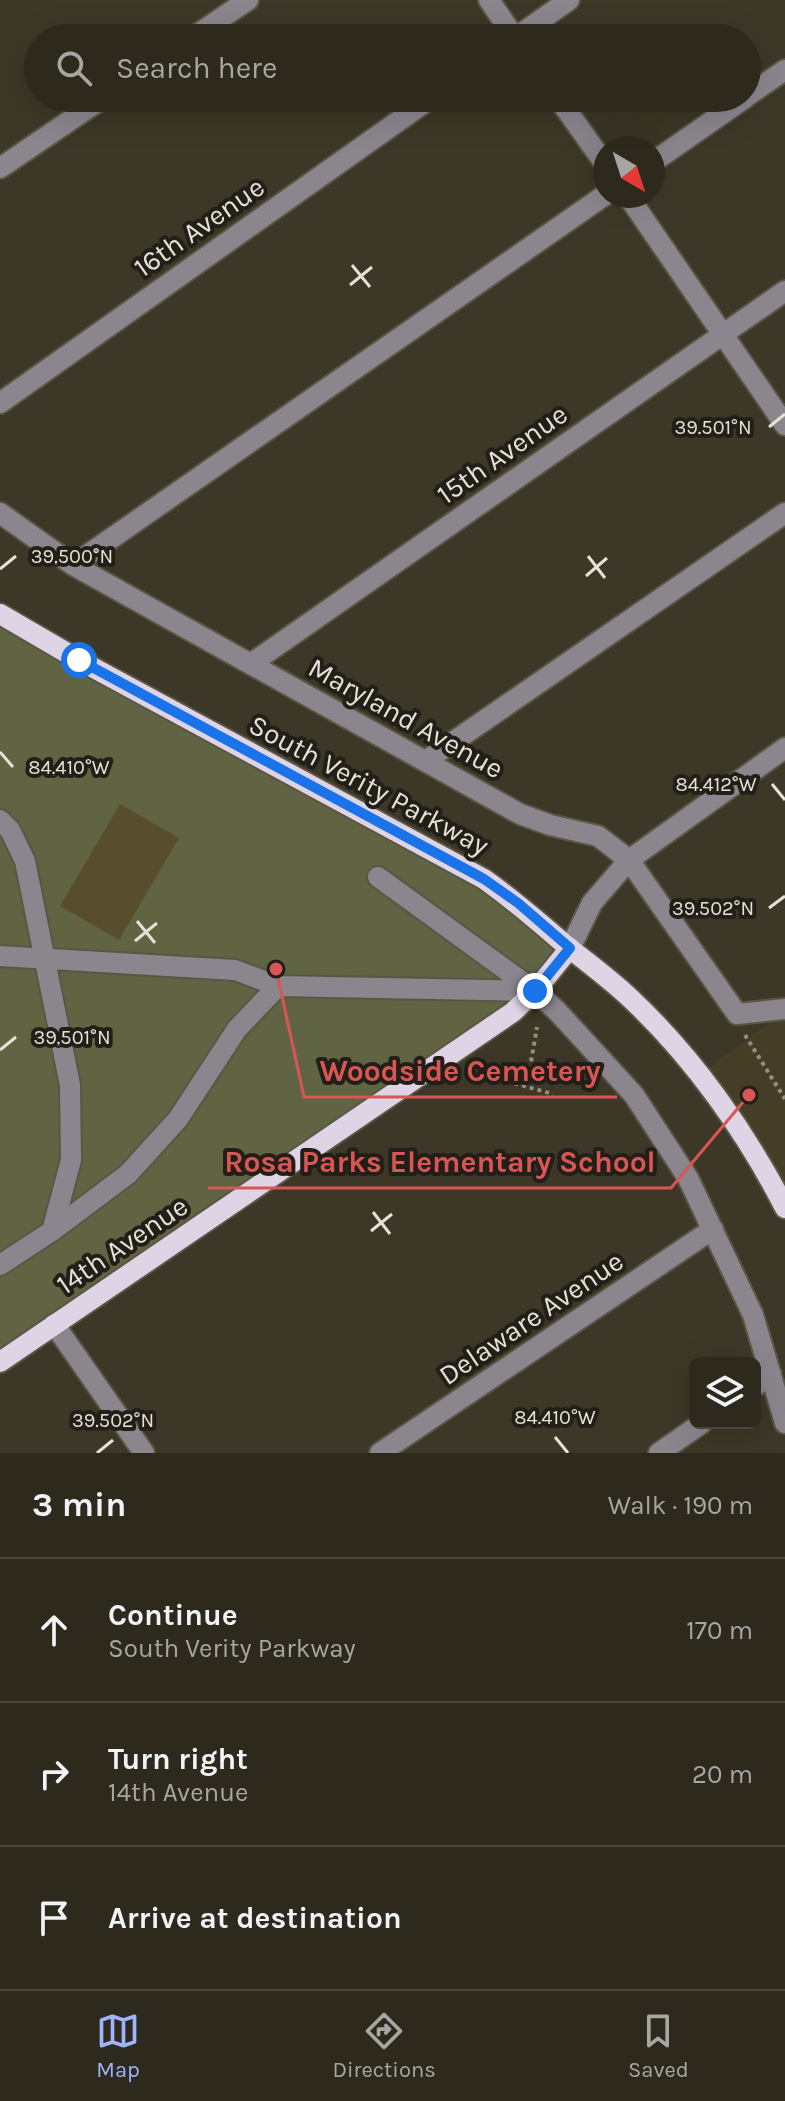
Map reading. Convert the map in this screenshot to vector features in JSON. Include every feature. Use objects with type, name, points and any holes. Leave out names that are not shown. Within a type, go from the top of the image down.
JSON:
[{"type":"main road","name":"South Verity Parkway","points":[[0,614],[79,660],[484,879],[518,903],[631,999],[689,1061],[771,1181],[785,1208]]},
{"type":"main road","name":"14th Avenue","points":[[0,1362],[513,1012],[535,991],[570,948]]},
{"type":"street","points":[[213,24],[248,0]]},
{"type":"street","points":[[489,0],[505,24]]},
{"type":"street","points":[[535,24],[569,0]]},
{"type":"street","points":[[761,87],[785,70]]},
{"type":"street","points":[[0,168],[82,112]]},
{"type":"street","name":"16th Avenue","points":[[0,403],[411,112]]},
{"type":"street","points":[[568,112],[593,147]]},
{"type":"street","points":[[665,154],[725,112]]},
{"type":"street","points":[[73,565],[593,203]]},
{"type":"street","points":[[636,208],[785,425]]},
{"type":"street","name":"15th Avenue","points":[[252,663],[785,291]]},
{"type":"street","name":"Maryland Avenue","points":[[0,513],[73,565],[520,814],[550,825],[598,836],[629,860],[737,1014]]},
{"type":"street","points":[[427,760],[785,513]]},
{"type":"street","name":"14th Avenue","points":[[570,948],[592,903],[629,860],[785,748]]},
{"type":"street","points":[[0,820],[10,830],[25,861],[70,1085],[71,1160],[52,1231]]},
{"type":"street","points":[[378,877],[535,991],[634,1095],[688,1178],[753,1315],[763,1380],[785,1423]]},
{"type":"street","points":[[0,956],[235,970],[278,986],[535,991]]},
{"type":"street","points":[[0,1265],[52,1231],[128,1174],[178,1119],[237,1029],[278,986]]},
{"type":"street","points":[[737,1014],[785,1009]]},
{"type":"street","name":"Delaware Avenue","points":[[380,1453],[713,1229]]},
{"type":"street","points":[[54,1324],[144,1453]]},
{"type":"street","points":[[659,1453],[693,1429]]},
{"type":"path","points":[[737,1014],[747,1039],[785,1099]]},
{"type":"path","points":[[527,1085],[537,1027]]},
{"type":"path","points":[[472,1068],[480,1076],[501,1076],[506,1081],[553,1094]]},
{"type":"shaded area","points":[[785,1011],[785,1208],[699,1075]]},
{"type":"green space","points":[[0,614],[484,879],[570,948],[535,991],[0,1362]]},
{"type":"building","points":[[120,804],[179,838],[119,940],[60,906]]},
{"type":"place","name":"Woodside Cemetery","points":[[276,969]]},
{"type":"place","name":"Rosa Parks Elementary School","points":[[749,1095]]},
{"type":"route","points":[[79,660],[484,879],[518,903],[570,948],[535,991]]}]
